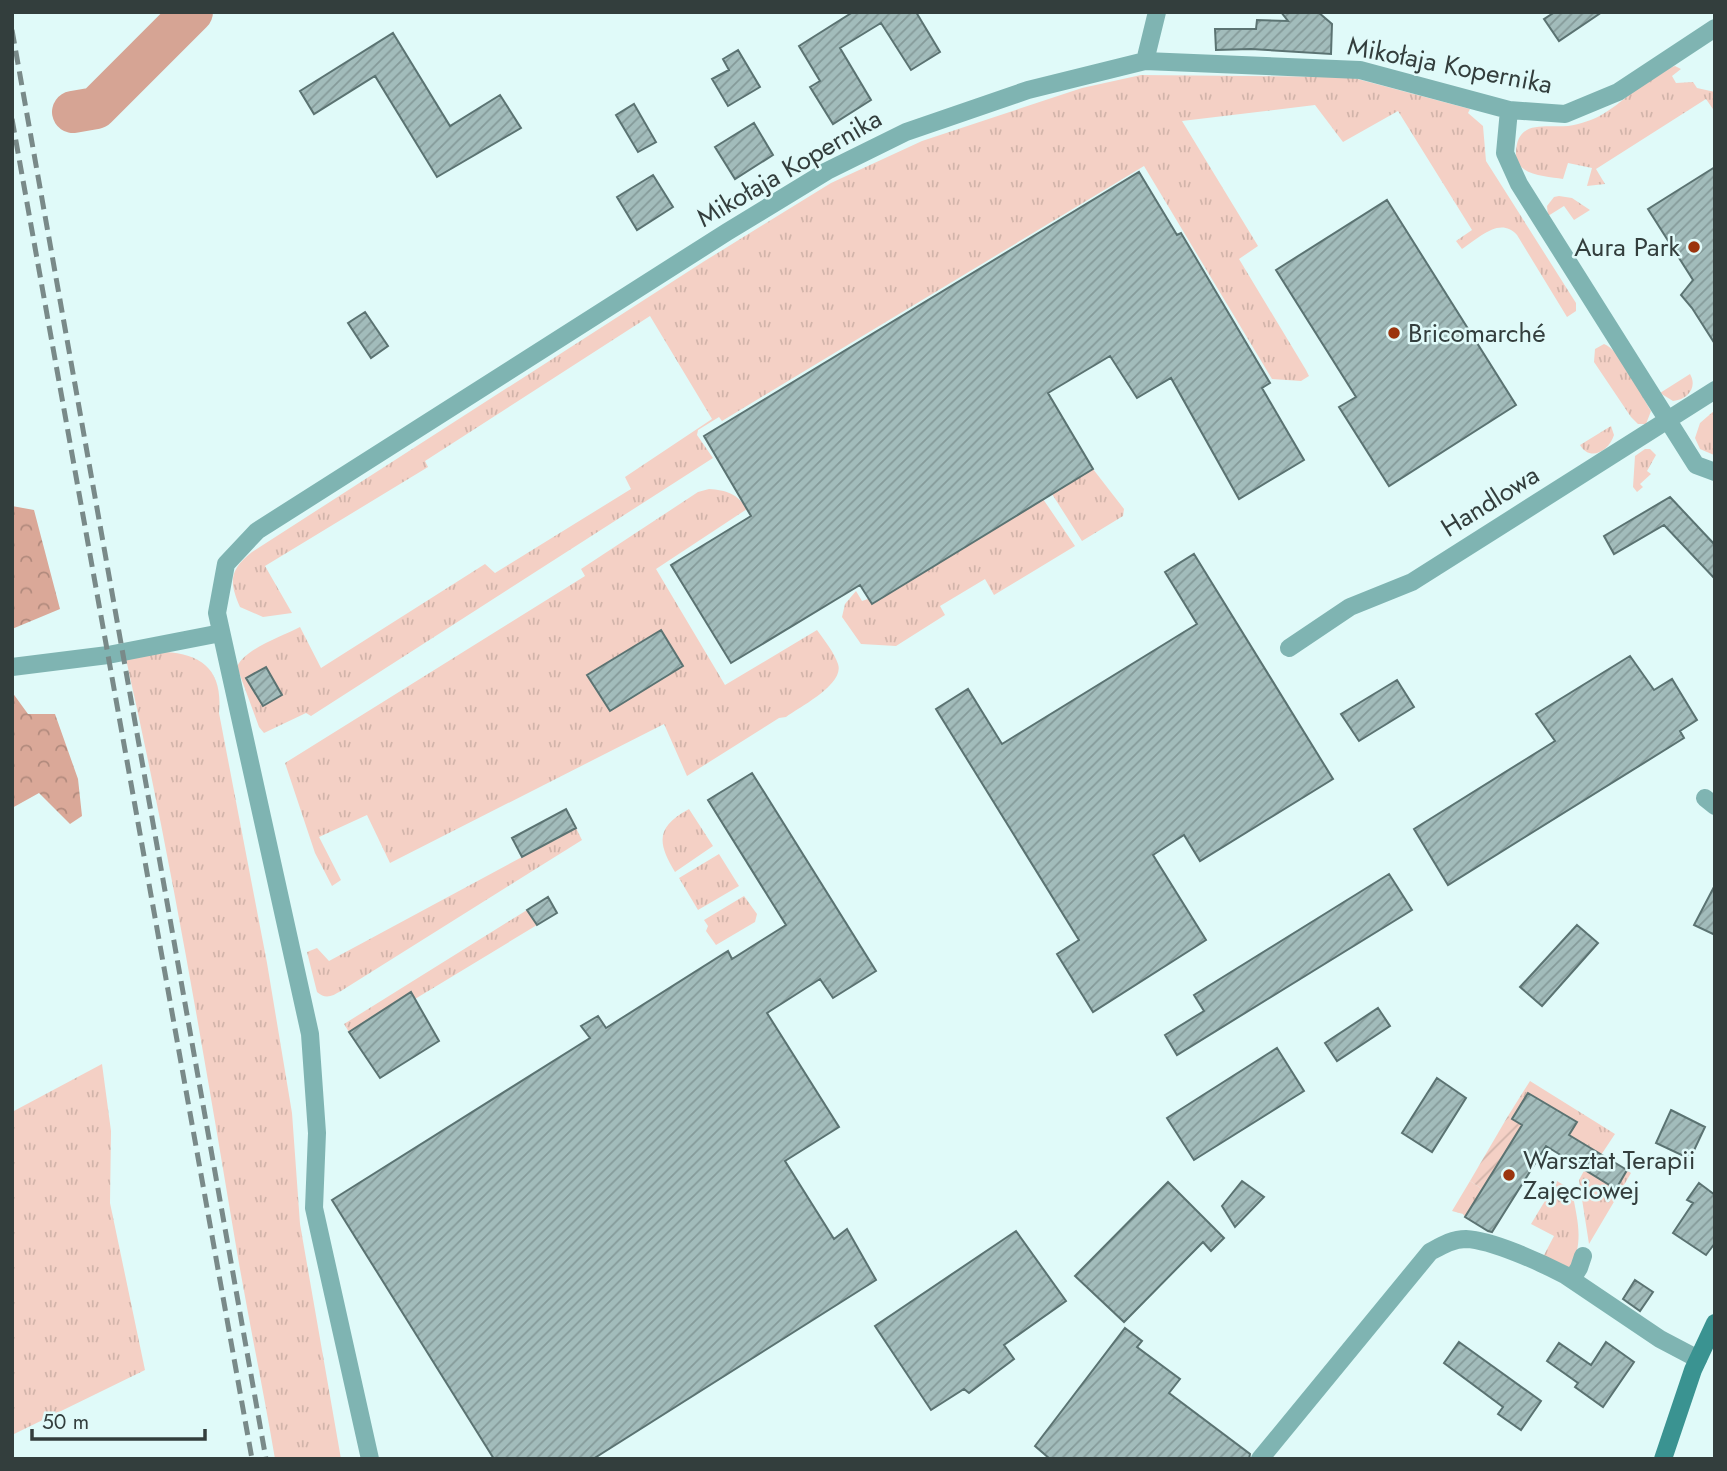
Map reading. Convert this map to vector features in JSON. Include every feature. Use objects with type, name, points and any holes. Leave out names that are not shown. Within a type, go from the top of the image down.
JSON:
[{"type":"main road","points":[[1663,1459],[1698,1359],[1715,1322]]},
{"type":"street","points":[[1145,61],[1157,12]]},
{"type":"street","name":"Mikołaja Kopernika","points":[[370,1459],[314,1208],[317,1133],[310,1034],[217,613],[226,565],[257,531],[727,232],[827,171],[906,132],[1028,90],[1145,61],[1360,70],[1509,110],[1565,114],[1618,92],[1715,28]]},
{"type":"street","points":[[1509,110],[1505,153],[1519,184],[1696,465],[1715,472]]},
{"type":"street","name":"Handlowa","points":[[1289,648],[1350,607],[1412,582],[1715,390]]},
{"type":"street","points":[[12,667],[108,655],[221,633]]},
{"type":"street","points":[[1260,1459],[1430,1252],[1451,1241],[1467,1239],[1492,1245],[1538,1262],[1572,1279],[1660,1339],[1698,1359]]},
{"type":"street","points":[[1572,1279],[1584,1256]]},
{"type":"green space","points":[[1675,66],[1681,69],[1672,76],[1676,83],[1693,82],[1697,88],[1715,92],[1715,112],[1706,99],[1596,169],[1605,184],[1587,186],[1592,168],[1568,163],[1563,179],[1534,174],[1521,167],[1517,161],[1517,143],[1526,130],[1568,126],[1595,118],[1656,75]]},
{"type":"green space","points":[[1141,75],[1350,77],[1470,109],[1468,113],[1483,126],[1486,161],[1576,303],[1576,311],[1567,317],[1517,235],[1510,230],[1497,228],[1462,249],[1456,241],[1472,230],[1398,111],[1343,142],[1315,105],[1182,121],[1258,246],[1239,259],[1309,376],[1301,381],[1272,379],[1144,166],[722,421],[719,417],[698,430],[697,435],[713,458],[311,716],[306,713],[264,733],[259,727],[237,667],[247,654],[300,627],[321,668],[485,564],[495,573],[631,489],[625,477],[712,419],[650,316],[425,461],[428,467],[265,566],[292,613],[263,617],[240,607],[233,577],[239,565],[252,552],[703,262],[831,183],[922,141],[1082,88]]},
{"type":"green space","points":[[1554,197],[1572,198],[1590,210],[1574,220],[1564,206],[1548,216],[1547,206]]},
{"type":"green space","points":[[1604,344],[1617,354],[1651,411],[1646,424],[1638,424],[1631,417],[1594,362],[1595,349]]},
{"type":"green space","points":[[1690,374],[1693,384],[1687,396],[1673,401],[1660,393]]},
{"type":"green space","points":[[1715,410],[1714,455],[1700,449],[1695,438],[1700,423]]},
{"type":"green space","points":[[1611,426],[1614,435],[1604,450],[1589,453],[1580,445]]},
{"type":"green space","points":[[1645,449],[1650,449],[1656,455],[1647,471],[1651,474],[1640,484],[1643,487],[1637,492],[1633,487],[1635,456]]},
{"type":"green space","points":[[1093,469],[1124,509],[1123,516],[1082,541],[1052,494]]},
{"type":"green space","points":[[709,489],[731,494],[747,509],[656,569],[725,685],[817,630],[838,664],[835,679],[828,687],[786,717],[779,718],[687,776],[664,724],[390,863],[367,815],[319,837],[341,880],[332,886],[315,853],[285,763],[585,576],[581,569],[698,492]]},
{"type":"green space","points":[[1043,499],[1075,546],[994,595],[985,579],[940,606],[945,615],[896,646],[861,644],[842,617],[845,604],[856,591],[862,601],[868,599],[872,604]]},
{"type":"green space","points":[[12,506],[34,510],[60,609],[12,629]]},
{"type":"green space","points":[[165,652],[200,661],[214,676],[218,686],[219,713],[267,963],[292,1113],[300,1224],[341,1459],[275,1459],[185,951],[126,659]]},
{"type":"green space","points":[[12,692],[28,714],[55,714],[78,779],[82,816],[70,824],[39,793],[12,808]]},
{"type":"green space","points":[[689,809],[713,846],[675,872],[665,852],[663,836],[670,822]]},
{"type":"green space","points":[[576,828],[582,840],[341,991],[326,997],[317,992],[307,952],[317,948],[329,961]]},
{"type":"green space","points":[[719,854],[739,886],[698,910],[679,878]]},
{"type":"green space","points":[[744,896],[757,914],[755,922],[716,945],[706,931],[708,926],[704,920]]},
{"type":"green space","points":[[527,910],[537,925],[415,999],[411,992],[349,1032],[344,1024]]},
{"type":"green space","points":[[102,1064],[111,1131],[110,1203],[145,1370],[12,1435],[12,1112]]},
{"type":"green space","points":[[1530,1081],[1615,1134],[1601,1155],[1569,1135],[1577,1122],[1529,1093],[1512,1119],[1508,1116]]},
{"type":"green space","points":[[1508,1116],[1522,1125],[1482,1189],[1470,1181]]},
{"type":"green space","points":[[1585,1169],[1616,1189],[1627,1170],[1631,1173],[1589,1244],[1579,1180]]},
{"type":"green space","points":[[1470,1181],[1482,1189],[1465,1217],[1452,1211]]},
{"type":"green space","points":[[1557,1181],[1572,1190],[1578,1222],[1577,1250],[1570,1273],[1543,1257],[1554,1236],[1531,1224]]},
{"type":"building","points":[[853,12],[916,12],[940,52],[911,70],[881,23],[840,48],[871,100],[833,124],[810,87],[820,81],[799,46]]},
{"type":"building","points":[[1281,12],[1318,12],[1332,24],[1331,54],[1251,49],[1216,50],[1215,29],[1256,29],[1257,20],[1288,21]]},
{"type":"building","points":[[1555,12],[1602,12],[1559,41],[1544,19]]},
{"type":"building","points":[[393,33],[450,126],[500,95],[521,128],[437,177],[375,76],[314,114],[300,91]]},
{"type":"building","points":[[738,50],[760,87],[728,106],[712,79],[729,70],[723,59]]},
{"type":"building","points":[[634,104],[656,142],[638,152],[616,115]]},
{"type":"building","points":[[754,123],[773,155],[735,179],[715,147]]},
{"type":"building","name":"Aura Park","points":[[1715,167],[1715,344],[1681,295],[1693,280],[1648,209]]},
{"type":"building","points":[[1139,172],[1177,235],[1181,233],[1270,383],[1262,388],[1304,460],[1239,499],[1171,378],[1137,398],[1110,356],[1048,393],[1093,469],[872,604],[860,585],[731,663],[671,565],[751,516],[704,436]]},
{"type":"building","points":[[653,175],[673,207],[637,230],[617,197]]},
{"type":"building","name":"Bricomarché","points":[[1387,200],[1516,405],[1389,486],[1339,407],[1356,397],[1276,270]]},
{"type":"building","points":[[365,312],[388,346],[371,358],[348,323]]},
{"type":"building","points":[[1670,497],[1715,545],[1715,579],[1664,525],[1614,554],[1604,536]]},
{"type":"building","points":[[1194,554],[1333,779],[1200,861],[1184,835],[1153,855],[1206,940],[1093,1012],[1057,954],[1079,940],[936,709],[968,689],[1002,744],[1197,624],[1165,572]]},
{"type":"building","points":[[661,630],[683,666],[610,711],[587,675]]},
{"type":"building","points":[[1630,656],[1654,690],[1672,679],[1697,720],[1680,731],[1684,738],[1448,885],[1414,829],[1555,741],[1536,714]]},
{"type":"building","points":[[266,667],[282,695],[263,706],[246,678]]},
{"type":"building","points":[[1397,680],[1414,707],[1359,741],[1341,714]]},
{"type":"building","points":[[752,773],[876,971],[833,998],[820,979],[767,1013],[839,1127],[785,1161],[834,1239],[847,1229],[876,1280],[593,1459],[494,1459],[332,1200],[590,1038],[581,1026],[598,1016],[606,1028],[728,951],[732,959],[786,925],[708,800]]},
{"type":"building","points":[[566,809],[576,828],[522,857],[512,838]]},
{"type":"building","points":[[1389,874],[1412,910],[1177,1055],[1165,1035],[1204,1011],[1194,995]]},
{"type":"building","points":[[1715,885],[1715,935],[1694,925]]},
{"type":"building","points":[[548,897],[557,913],[537,925],[527,910]]},
{"type":"building","points":[[1577,925],[1598,943],[1542,1006],[1520,987]]},
{"type":"building","points":[[411,992],[439,1041],[380,1078],[349,1032]]},
{"type":"building","points":[[1378,1008],[1390,1026],[1337,1061],[1325,1043]]},
{"type":"building","points":[[1277,1048],[1304,1091],[1194,1160],[1167,1118]]},
{"type":"building","points":[[1437,1078],[1466,1098],[1432,1152],[1402,1133]]},
{"type":"building","name":"Warsztat Terapii Zajęciowej","points":[[1528,1093],[1577,1122],[1569,1135],[1627,1170],[1616,1189],[1546,1146],[1492,1232],[1488,1231],[1465,1217],[1522,1125],[1512,1119]]},
{"type":"building","points":[[1671,1110],[1705,1127],[1690,1159],[1656,1143]]},
{"type":"building","points":[[1242,1181],[1264,1197],[1235,1227],[1222,1206]]},
{"type":"building","points":[[1168,1182],[1224,1238],[1211,1251],[1203,1242],[1124,1322],[1075,1276]]},
{"type":"building","points":[[1699,1183],[1715,1195],[1715,1243],[1706,1255],[1673,1233],[1693,1203],[1687,1200]]},
{"type":"building","points":[[1016,1231],[1066,1301],[1004,1345],[1014,1359],[969,1393],[964,1389],[931,1410],[875,1326]]},
{"type":"building","points":[[1635,1280],[1653,1292],[1640,1311],[1623,1299]]},
{"type":"building","points":[[1125,1328],[1142,1341],[1137,1347],[1180,1379],[1169,1393],[1250,1454],[1249,1459],[1050,1459],[1035,1446]]},
{"type":"building","points":[[1459,1342],[1541,1401],[1521,1430],[1498,1414],[1503,1407],[1444,1363]]},
{"type":"building","points":[[1606,1342],[1634,1362],[1603,1407],[1575,1387],[1578,1383],[1547,1361],[1559,1343],[1591,1365]]},
{"type":"waterway","points":[[73,112],[96,108],[192,12]]},
{"type":"railway","points":[[12,30],[266,1459]]},
{"type":"railway","points":[[12,119],[252,1459]]},
{"type":"place","name":"Aura Park","points":[[1694,247]]},
{"type":"place","name":"Bricomarché","points":[[1394,333]]},
{"type":"place","name":"Warsztat Terapii Zajęciowej","points":[[1509,1175]]}]
